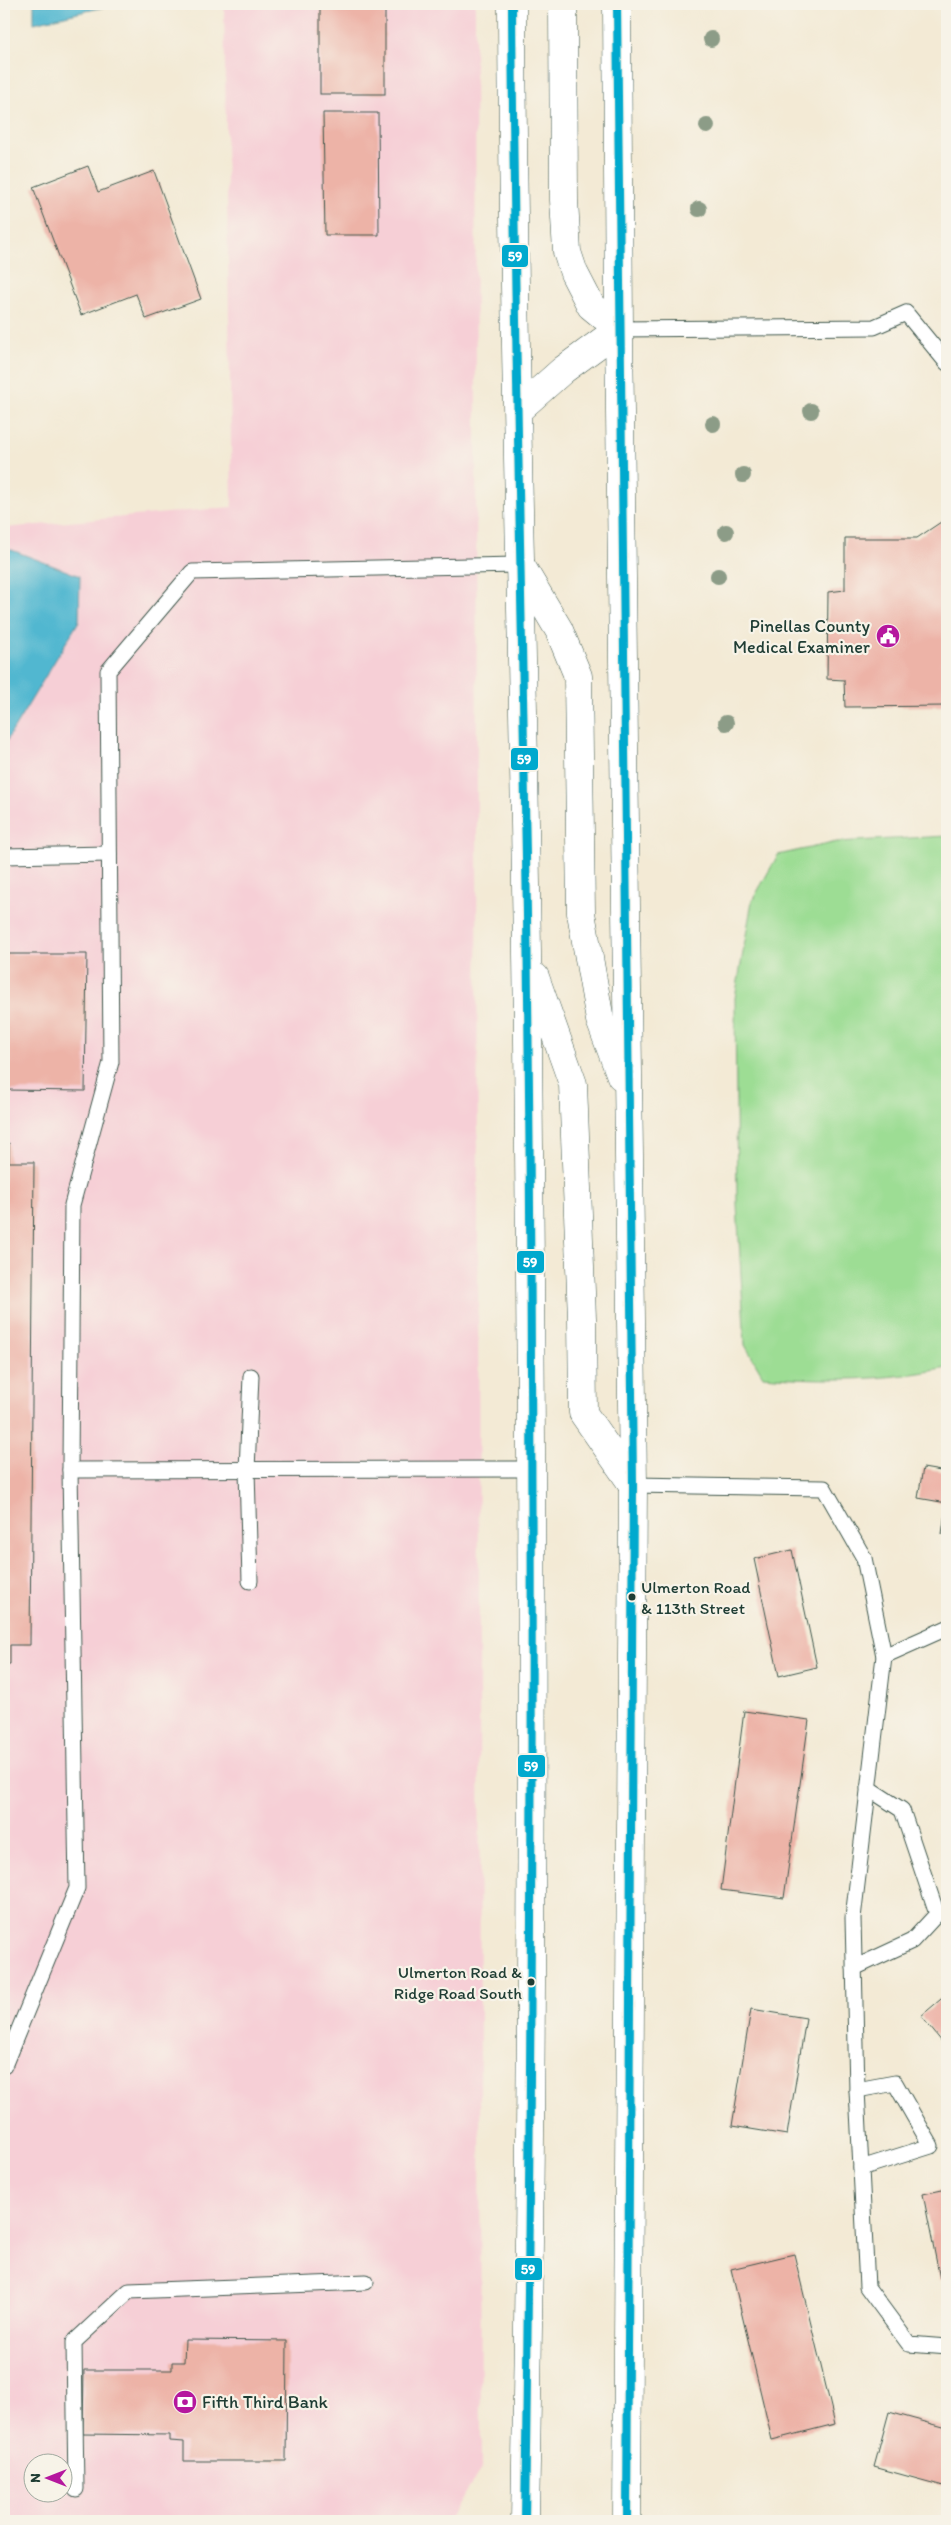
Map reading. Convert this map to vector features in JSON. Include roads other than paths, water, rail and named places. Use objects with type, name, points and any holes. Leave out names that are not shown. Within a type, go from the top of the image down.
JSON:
[{"type":"main road","points":[[512,4],[527,955],[532,1469],[531,2051],[525,2521]]},
{"type":"main road","points":[[563,4],[564,200],[568,252],[574,273],[591,306],[619,330]]},
{"type":"main road","points":[[617,4],[619,330],[633,1485],[627,2521]]},
{"type":"main road","points":[[518,410],[563,370],[619,330]]},
{"type":"main road","points":[[520,565],[559,630],[578,676],[581,913],[600,1020],[628,1096]]},
{"type":"main road","points":[[527,955],[573,1084],[582,1318],[583,1413],[633,1485]]},
{"type":"lane","points":[[619,330],[874,327],[906,313],[947,363]]},
{"type":"lane","points":[[5,2060],[78,1888],[70,1470],[72,1205],[111,1062],[108,671],[192,572],[520,565]]},
{"type":"lane","points":[[4,856],[109,854]]},
{"type":"lane","points":[[250,1581],[246,1470],[251,1376]]},
{"type":"lane","points":[[70,1470],[532,1469]]},
{"type":"lane","points":[[633,1485],[824,1488],[864,1558],[884,1656],[853,1918],[857,2090],[867,2287],[909,2344],[947,2347]]},
{"type":"lane","points":[[884,1656],[947,1628]]},
{"type":"lane","points":[[854,1968],[912,1941],[937,1914],[902,1810],[868,1788]]},
{"type":"lane","points":[[857,2090],[895,2083],[931,2146],[861,2168]]},
{"type":"lane","points":[[76,2489],[74,2342],[129,2291],[366,2282]]},
{"type":"water","points":[[34,4],[117,4],[34,23]]},
{"type":"water","points":[[4,547],[80,576],[79,621],[4,745]]},
{"type":"place","name":"Pinellas County Medical Examiner","points":[[888,636]]},
{"type":"place","name":"Ulmerton Road & 113th Street","points":[[632,1597]]},
{"type":"place","name":"Ulmerton Road & Ridge Road South","points":[[531,1982]]},
{"type":"place","name":"Fifth Third Bank","points":[[185,2402]]}]
